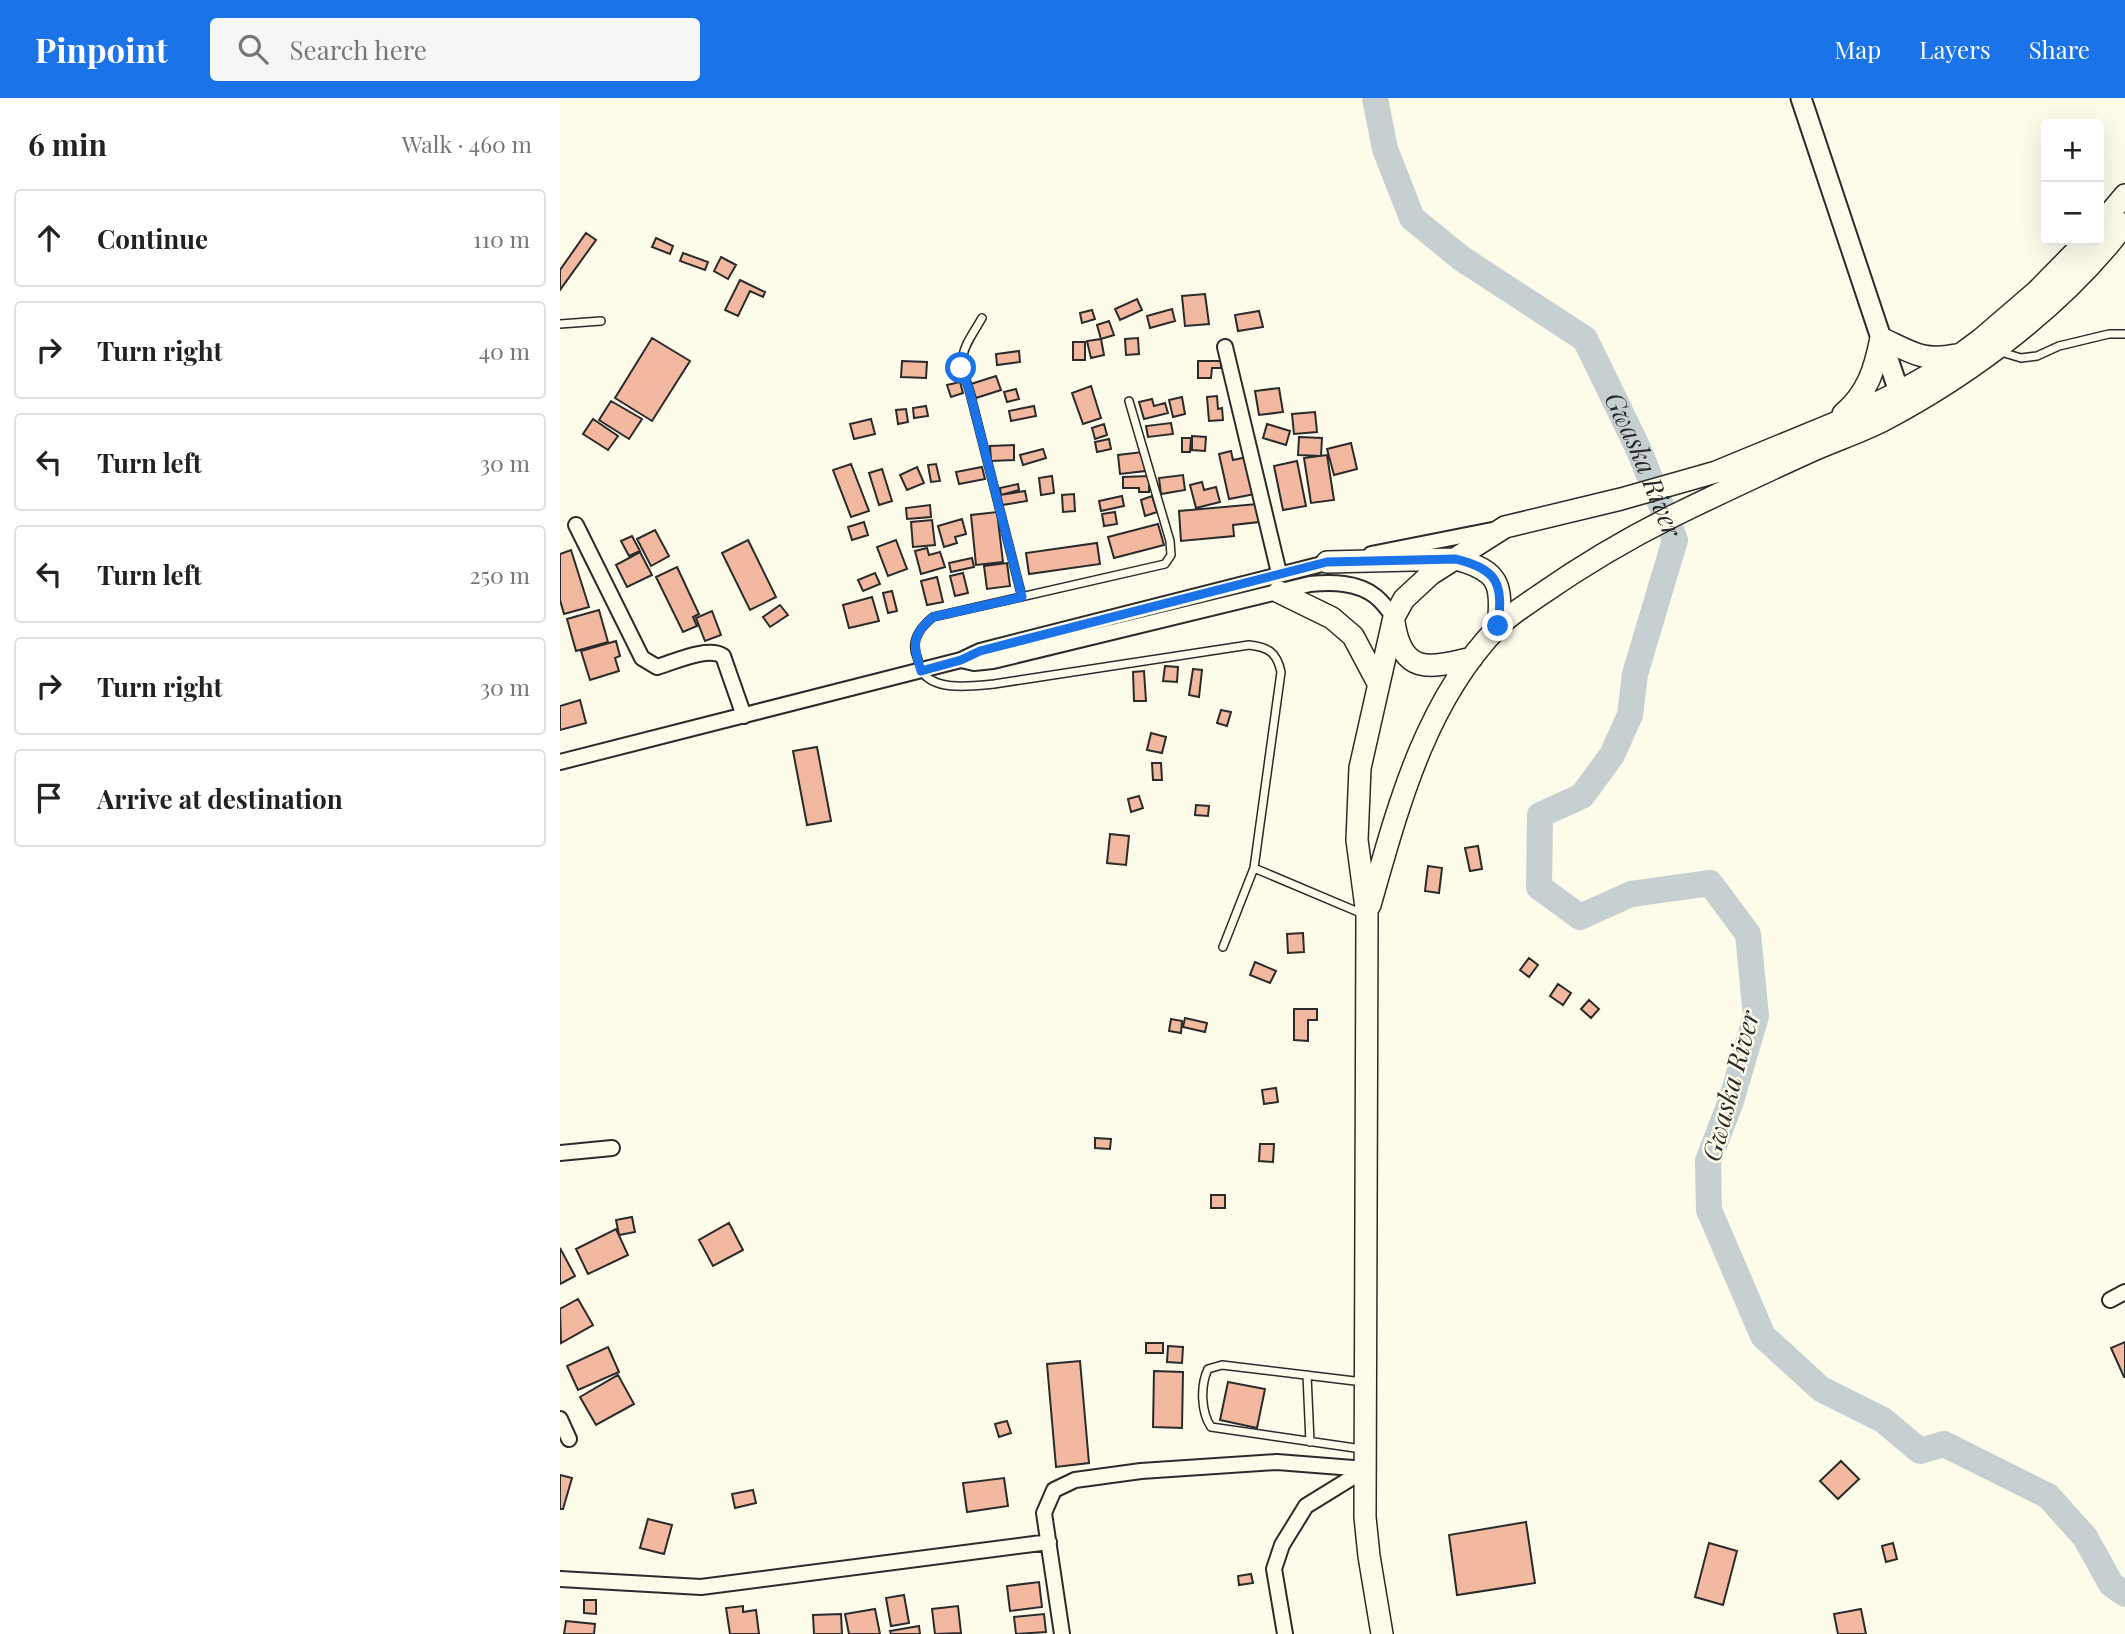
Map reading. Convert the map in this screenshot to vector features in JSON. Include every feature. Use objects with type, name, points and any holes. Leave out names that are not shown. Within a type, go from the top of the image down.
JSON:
[{"type":"main road","points":[[2104,220],[2125,195]]},
{"type":"main road","points":[[1382,1634],[1369,1556],[1366,1517],[1367,915],[1357,840],[1360,768],[1394,617],[1404,599],[1431,574],[1505,527],[1621,499],[1720,482],[1881,421],[1977,363],[2030,322],[2070,284],[2125,224]]},
{"type":"main road","points":[[1367,915],[1410,774],[1440,705],[1498,626],[1569,575],[1720,482],[1766,450],[1828,426],[1899,392],[1961,354],[2037,291],[2082,245]]},
{"type":"main road","points":[[1828,426],[1862,395],[1876,366],[1881,338],[1921,357],[1932,359],[1961,354]]},
{"type":"main road","points":[[1327,562],[1456,559],[1475,564],[1497,584],[1501,599],[1498,626]]},
{"type":"main road","points":[[1279,583],[1332,618],[1353,636],[1378,683]]},
{"type":"main road","points":[[1394,617],[1397,643],[1406,657],[1422,665],[1439,666],[1472,658]]},
{"type":"street","points":[[1801,98],[1899,392]]},
{"type":"street","points":[[1225,347],[1279,583]]},
{"type":"street","points":[[576,525],[642,659],[657,667],[707,652],[717,652],[723,656],[744,716]]},
{"type":"street","points":[[560,762],[961,660],[974,663],[993,661],[1279,583],[1327,562],[1505,527]]},
{"type":"street","points":[[1279,583],[1355,586],[1376,596],[1394,617]]},
{"type":"street","points":[[560,1153],[612,1148]]},
{"type":"street","points":[[2110,1300],[2125,1292]]},
{"type":"street","points":[[560,1419],[569,1439]]},
{"type":"street","points":[[1062,1634],[1044,1513],[1054,1490],[1075,1480],[1141,1471],[1277,1462],[1366,1460]]},
{"type":"street","points":[[1285,1634],[1275,1569],[1282,1545],[1306,1506],[1366,1460]]},
{"type":"street","points":[[560,1579],[701,1587],[1049,1542]]},
{"type":"lane","points":[[982,318],[962,355],[961,368],[969,389],[1022,597]]},
{"type":"lane","points":[[560,324],[601,321]]},
{"type":"lane","points":[[1994,349],[2021,358],[2037,356],[2059,346],[2109,334],[2125,334]]},
{"type":"lane","points":[[1129,401],[1170,541],[1171,555],[1165,564],[933,617],[922,626],[916,636],[914,649],[921,671],[930,679],[966,687],[1249,645],[1265,647],[1278,657],[1281,672],[1254,869],[1223,947]]},
{"type":"lane","points":[[1254,869],[1367,915]]},
{"type":"lane","points":[[1366,1460],[1310,1442],[1211,1427],[1203,1412],[1204,1376],[1208,1369],[1222,1365],[1307,1375],[1367,1378]]},
{"type":"lane","points":[[1307,1375],[1310,1442]]},
{"type":"building","points":[[586,233],[596,240],[560,290],[560,270]]},
{"type":"building","points":[[656,238],[673,246],[670,254],[652,247]]},
{"type":"building","points":[[683,253],[708,262],[705,270],[680,261]]},
{"type":"building","points":[[721,257],[736,265],[728,279],[714,271]]},
{"type":"building","points":[[740,280],[765,292],[763,297],[750,291],[738,316],[725,310]]},
{"type":"building","points":[[1205,294],[1209,324],[1185,326],[1182,296]]},
{"type":"building","points":[[1137,299],[1142,310],[1120,320],[1115,309]]},
{"type":"building","points":[[1172,309],[1175,321],[1150,328],[1147,316]]},
{"type":"building","points":[[1092,310],[1095,319],[1082,323],[1080,313]]},
{"type":"building","points":[[1259,311],[1263,327],[1238,331],[1235,315]]},
{"type":"building","points":[[1109,321],[1114,335],[1101,339],[1097,325]]},
{"type":"building","points":[[652,338],[690,361],[652,421],[615,398]]},
{"type":"building","points":[[1138,338],[1139,354],[1126,355],[1125,339]]},
{"type":"building","points":[[1101,339],[1104,355],[1091,358],[1087,341]]},
{"type":"building","points":[[1073,342],[1085,342],[1085,360],[1073,360]]},
{"type":"building","points":[[1019,351],[1020,362],[997,365],[996,354]]},
{"type":"building","points":[[902,361],[927,362],[926,378],[901,377]]},
{"type":"building","points":[[1198,361],[1221,361],[1221,368],[1212,368],[1211,378],[1198,378]]},
{"type":"building","points":[[996,376],[1001,390],[976,398],[971,384]]},
{"type":"building","points":[[960,382],[963,393],[951,397],[947,385]]},
{"type":"building","points":[[1091,386],[1101,418],[1083,424],[1072,393]]},
{"type":"building","points":[[1279,388],[1283,412],[1259,415],[1255,391]]},
{"type":"building","points":[[1016,389],[1019,399],[1007,402],[1004,392]]},
{"type":"building","points":[[1217,396],[1218,409],[1222,408],[1223,420],[1209,421],[1207,397]]},
{"type":"building","points":[[1182,397],[1185,414],[1173,417],[1169,400]]},
{"type":"building","points":[[1152,399],[1154,406],[1165,403],[1168,413],[1144,419],[1139,402]]},
{"type":"building","points":[[611,401],[642,419],[629,439],[599,420]]},
{"type":"building","points":[[926,406],[928,416],[914,418],[913,408]]},
{"type":"building","points":[[1034,406],[1036,416],[1011,421],[1009,411]]},
{"type":"building","points":[[906,409],[908,422],[898,424],[896,410]]},
{"type":"building","points":[[1315,412],[1317,432],[1294,434],[1292,414]]},
{"type":"building","points":[[593,419],[618,436],[608,450],[583,434]]},
{"type":"building","points":[[871,419],[875,434],[854,439],[850,424]]},
{"type":"building","points":[[1171,423],[1173,434],[1148,437],[1146,426]]},
{"type":"building","points":[[1104,424],[1107,435],[1095,439],[1092,428]]},
{"type":"building","points":[[1267,424],[1290,431],[1286,445],[1263,438]]},
{"type":"building","points":[[1192,436],[1206,437],[1205,451],[1192,450]]},
{"type":"building","points":[[1299,437],[1322,438],[1321,456],[1298,455]]},
{"type":"building","points":[[1182,438],[1191,438],[1190,452],[1182,452]]},
{"type":"building","points":[[1109,439],[1111,449],[1097,452],[1095,442]]},
{"type":"building","points":[[1351,443],[1357,469],[1334,475],[1327,449]]},
{"type":"building","points":[[1014,445],[1014,460],[991,461],[990,446]]},
{"type":"building","points":[[1043,449],[1046,458],[1023,465],[1020,455]]},
{"type":"building","points":[[1231,451],[1233,460],[1247,457],[1255,494],[1229,499],[1219,454]]},
{"type":"building","points":[[1143,452],[1145,471],[1120,474],[1118,455]]},
{"type":"building","points":[[1327,455],[1334,500],[1311,503],[1304,458]]},
{"type":"building","points":[[1297,461],[1306,506],[1283,510],[1274,466]]},
{"type":"building","points":[[851,464],[869,511],[851,517],[833,470]]},
{"type":"building","points":[[936,464],[940,481],[931,482],[928,465]]},
{"type":"building","points":[[917,467],[924,483],[907,490],[900,475]]},
{"type":"building","points":[[982,467],[985,479],[959,484],[956,472]]},
{"type":"building","points":[[882,469],[892,501],[879,505],[869,473]]},
{"type":"building","points":[[1183,475],[1185,490],[1161,494],[1159,478]]},
{"type":"building","points":[[1052,476],[1054,493],[1041,495],[1039,478]]},
{"type":"building","points":[[1149,476],[1149,492],[1139,492],[1139,488],[1123,488],[1123,477]]},
{"type":"building","points":[[1202,482],[1204,490],[1216,487],[1220,502],[1196,508],[1190,485]]},
{"type":"building","points":[[1018,484],[1019,490],[1001,495],[1000,488]]},
{"type":"building","points":[[1025,491],[1027,501],[1002,505],[1000,495]]},
{"type":"building","points":[[1074,494],[1075,511],[1063,512],[1062,495]]},
{"type":"building","points":[[1122,496],[1124,506],[1101,511],[1099,501]]},
{"type":"building","points":[[1152,496],[1157,512],[1145,516],[1141,500]]},
{"type":"building","points":[[1257,504],[1259,522],[1233,525],[1234,536],[1181,541],[1179,511]]},
{"type":"building","points":[[930,505],[931,517],[907,519],[906,508]]},
{"type":"building","points":[[997,512],[1003,562],[976,565],[971,515]]},
{"type":"building","points":[[1115,512],[1117,524],[1104,526],[1102,514]]},
{"type":"building","points":[[962,519],[966,534],[955,537],[957,543],[944,547],[938,526]]},
{"type":"building","points":[[932,520],[935,545],[913,547],[911,522]]},
{"type":"building","points":[[864,522],[868,535],[852,540],[848,527]]},
{"type":"building","points":[[1158,524],[1164,545],[1114,558],[1108,537]]},
{"type":"building","points":[[655,530],[669,556],[651,566],[637,539]]},
{"type":"building","points":[[632,536],[640,551],[629,556],[621,541]]},
{"type":"building","points":[[748,540],[776,597],[750,610],[722,553]]},
{"type":"building","points":[[896,540],[907,569],[888,576],[877,547]]},
{"type":"building","points":[[1097,543],[1100,564],[1029,574],[1026,553]]},
{"type":"building","points":[[927,548],[929,555],[940,552],[945,567],[921,574],[915,551]]},
{"type":"building","points":[[571,550],[589,607],[564,614],[560,600],[560,554]]},
{"type":"building","points":[[640,552],[652,575],[627,587],[616,565]]},
{"type":"building","points":[[972,558],[974,567],[951,572],[949,563]]},
{"type":"building","points":[[1007,563],[1010,586],[987,589],[984,566]]},
{"type":"building","points":[[677,567],[699,614],[693,617],[697,626],[683,632],[656,577]]},
{"type":"building","points":[[875,573],[880,584],[863,591],[858,580]]},
{"type":"building","points":[[963,573],[968,593],[955,596],[950,576]]},
{"type":"building","points":[[937,577],[943,602],[927,605],[921,581]]},
{"type":"building","points":[[892,591],[897,611],[888,613],[883,593]]},
{"type":"building","points":[[872,597],[879,621],[849,628],[843,605]]},
{"type":"building","points":[[780,605],[788,615],[770,627],[763,617]]},
{"type":"building","points":[[599,610],[608,642],[576,651],[567,619]]},
{"type":"building","points":[[712,611],[721,635],[705,641],[696,618]]},
{"type":"building","points":[[616,641],[620,656],[615,658],[619,671],[590,680],[581,651]]},
{"type":"building","points":[[1165,666],[1178,667],[1177,682],[1163,681]]},
{"type":"building","points":[[1193,669],[1202,670],[1199,697],[1189,695]]},
{"type":"building","points":[[1144,671],[1146,701],[1134,701],[1133,672]]},
{"type":"building","points":[[580,700],[586,723],[560,730],[560,706]]},
{"type":"building","points":[[1221,710],[1231,712],[1227,726],[1217,723]]},
{"type":"building","points":[[1151,733],[1166,737],[1162,753],[1147,750]]},
{"type":"building","points":[[817,747],[831,821],[807,825],[793,751]]},
{"type":"building","points":[[1152,763],[1161,763],[1162,780],[1153,780]]},
{"type":"building","points":[[1139,796],[1143,808],[1131,812],[1128,799]]},
{"type":"building","points":[[1196,805],[1209,806],[1208,816],[1195,815]]},
{"type":"building","points":[[1110,834],[1129,836],[1126,865],[1107,863]]},
{"type":"building","points":[[1478,846],[1482,869],[1470,871],[1465,848]]},
{"type":"building","points":[[1428,866],[1442,868],[1439,893],[1425,891]]},
{"type":"building","points":[[1303,933],[1304,952],[1288,953],[1287,934]]},
{"type":"building","points":[[1529,958],[1538,965],[1529,977],[1520,970]]},
{"type":"building","points":[[1255,962],[1276,971],[1270,983],[1250,975]]},
{"type":"building","points":[[1558,984],[1571,993],[1563,1005],[1550,996]]},
{"type":"building","points":[[1589,1000],[1599,1009],[1591,1018],[1581,1009]]},
{"type":"building","points":[[1294,1009],[1317,1009],[1317,1020],[1308,1020],[1308,1041],[1294,1040]]},
{"type":"building","points":[[1185,1018],[1207,1023],[1205,1032],[1183,1027]]},
{"type":"building","points":[[1171,1019],[1182,1021],[1181,1033],[1169,1031]]},
{"type":"building","points":[[1276,1088],[1278,1102],[1264,1104],[1262,1090]]},
{"type":"building","points":[[1095,1138],[1111,1139],[1110,1149],[1095,1148]]},
{"type":"building","points":[[1260,1144],[1274,1144],[1273,1162],[1259,1161]]},
{"type":"building","points":[[1211,1195],[1225,1195],[1225,1208],[1211,1208]]},
{"type":"building","points":[[632,1217],[635,1232],[619,1235],[616,1220]]},
{"type":"building","points":[[729,1223],[743,1250],[713,1266],[699,1240]]},
{"type":"building","points":[[616,1229],[628,1255],[588,1274],[576,1249]]},
{"type":"building","points":[[560,1248],[575,1276],[560,1284]]},
{"type":"building","points":[[578,1299],[593,1325],[561,1343],[560,1309]]},
{"type":"building","points":[[2125,1342],[2125,1377],[2124,1377],[2111,1348]]},
{"type":"building","points":[[1146,1343],[1163,1343],[1163,1353],[1146,1353]]},
{"type":"building","points":[[1168,1346],[1183,1347],[1182,1363],[1167,1362]]},
{"type":"building","points":[[608,1347],[619,1372],[578,1390],[567,1366]]},
{"type":"building","points":[[1080,1361],[1089,1463],[1056,1467],[1047,1364]]},
{"type":"building","points":[[1154,1371],[1183,1372],[1182,1428],[1153,1427]]},
{"type":"building","points":[[618,1375],[634,1404],[596,1425],[580,1397]]},
{"type":"building","points":[[1228,1382],[1265,1389],[1257,1428],[1220,1420]]},
{"type":"building","points":[[1007,1421],[1011,1433],[999,1437],[995,1424]]},
{"type":"building","points":[[1841,1461],[1859,1479],[1838,1499],[1820,1481]]},
{"type":"building","points":[[560,1475],[572,1478],[563,1509],[560,1509]]},
{"type":"building","points":[[1004,1478],[1008,1506],[967,1512],[963,1483]]},
{"type":"building","points":[[753,1490],[756,1503],[735,1508],[732,1494]]},
{"type":"building","points":[[648,1519],[672,1525],[664,1554],[640,1548]]},
{"type":"building","points":[[1526,1522],[1535,1583],[1457,1595],[1449,1535]]},
{"type":"building","points":[[1709,1543],[1737,1551],[1723,1605],[1695,1597]]},
{"type":"building","points":[[1893,1543],[1897,1559],[1886,1562],[1882,1546]]},
{"type":"building","points":[[1251,1574],[1253,1583],[1239,1585],[1238,1576]]},
{"type":"building","points":[[1039,1582],[1042,1607],[1010,1611],[1007,1586]]},
{"type":"building","points":[[904,1595],[909,1623],[891,1626],[886,1598]]},
{"type":"building","points":[[584,1600],[596,1600],[596,1614],[584,1613]]},
{"type":"building","points":[[743,1606],[743,1612],[756,1610],[759,1634],[730,1634],[726,1608]]},
{"type":"building","points":[[958,1606],[961,1633],[935,1634],[932,1609]]},
{"type":"building","points":[[875,1609],[880,1634],[849,1634],[845,1614]]},
{"type":"building","points":[[1861,1609],[1866,1634],[1838,1634],[1834,1614]]},
{"type":"building","points":[[841,1614],[842,1634],[814,1634],[813,1615]]},
{"type":"building","points":[[1044,1614],[1046,1632],[1016,1634],[1014,1617]]},
{"type":"building","points":[[566,1621],[595,1624],[594,1634],[564,1634]]},
{"type":"building","points":[[919,1626],[920,1634],[891,1634],[890,1631]]},
{"type":"waterway","name":"Gwaska River","points":[[1375,98],[1385,149],[1412,218],[1461,258],[1585,339],[1638,448],[1675,540],[1635,674],[1630,715],[1612,755],[1582,796],[1540,815],[1539,887],[1580,917],[1631,894],[1710,883],[1748,934],[1756,1016],[1731,1101],[1708,1161],[1709,1210],[1763,1336],[1821,1389],[1883,1420],[1920,1451],[1944,1444],[2048,1496],[2085,1537],[2111,1584],[2125,1594]]},
{"type":"route","points":[[961,368],[969,389],[1022,597],[933,617],[922,626],[916,636],[914,649],[921,671],[961,660],[980,651],[1327,562],[1456,559],[1475,564],[1497,584],[1501,599],[1498,626]]}]
